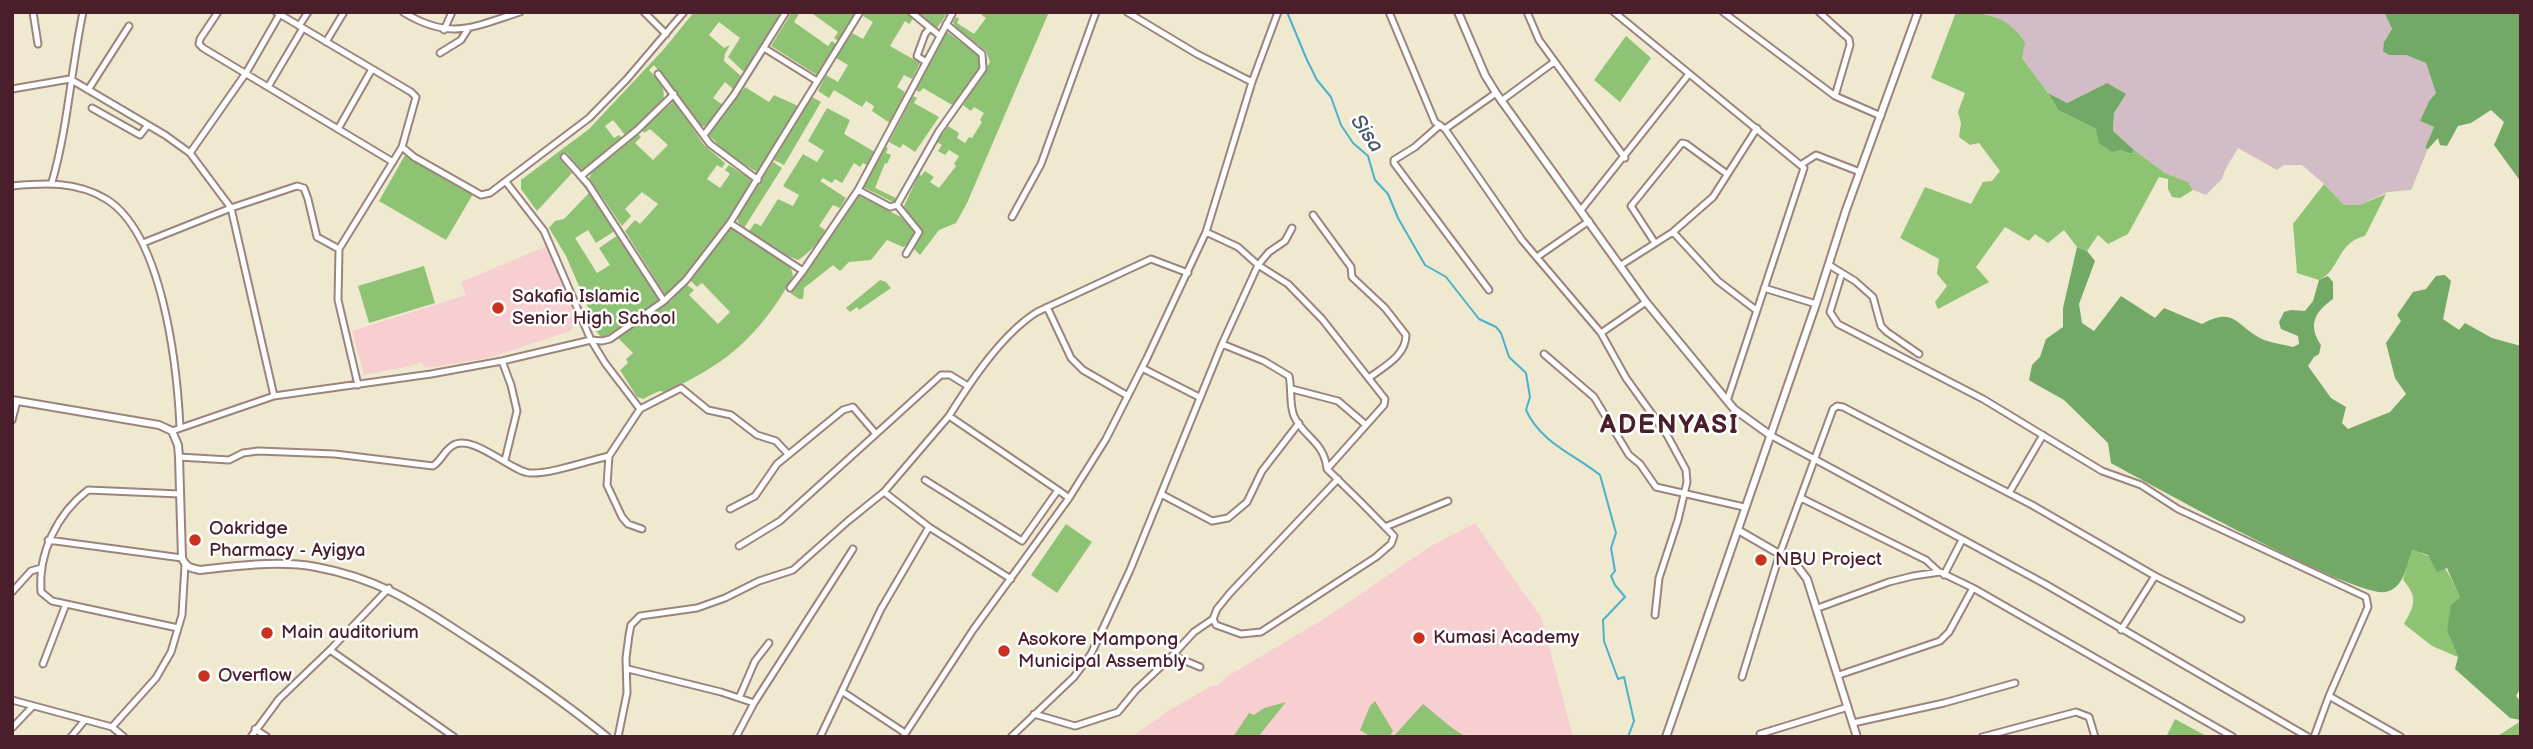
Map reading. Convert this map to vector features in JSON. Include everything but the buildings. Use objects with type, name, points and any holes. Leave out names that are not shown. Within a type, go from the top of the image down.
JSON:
[{"type":"street","points":[[33,12],[38,44]]},
{"type":"street","points":[[52,182],[62,146],[70,79],[83,12]]},
{"type":"street","points":[[218,12],[199,44],[393,162]]},
{"type":"street","points":[[268,87],[308,12]]},
{"type":"street","points":[[326,42],[344,12]]},
{"type":"street","points":[[403,12],[423,24],[444,30],[468,29],[520,12]]},
{"type":"street","points":[[444,30],[452,12]]},
{"type":"street","points":[[643,12],[666,34]]},
{"type":"street","points":[[402,147],[414,157],[481,195],[490,193],[589,118],[684,12]]},
{"type":"street","points":[[704,135],[725,109],[786,12]]},
{"type":"street","points":[[172,432],[274,396],[502,361],[591,340],[610,339],[664,301],[686,280],[730,223],[860,12]]},
{"type":"street","points":[[911,12],[939,35]]},
{"type":"street","points":[[790,288],[858,190],[953,12]]},
{"type":"street","points":[[1012,217],[1041,164],[1096,12]]},
{"type":"street","points":[[1127,12],[1197,54],[1252,82]]},
{"type":"street","points":[[843,692],[904,735],[973,630],[1069,498],[1106,439],[1206,232],[1252,82],[1278,12]]},
{"type":"street","points":[[1389,12],[1435,122],[1442,127],[1522,240],[1601,333],[1626,378],[1667,435],[1686,470],[1684,494],[1659,578],[1655,615]]},
{"type":"street","points":[[1458,12],[1485,75],[1496,93],[1646,302],[1734,409],[1770,436],[2045,584],[2308,737]]},
{"type":"street","points":[[1527,12],[1539,40],[1625,158]]},
{"type":"street","points":[[1614,12],[1623,15],[1689,74],[1802,164],[1803,172],[1727,401]]},
{"type":"street","points":[[1723,12],[1835,96],[1881,116]]},
{"type":"street","points":[[1819,12],[1849,39],[1850,46],[1835,96]]},
{"type":"street","points":[[1666,737],[1860,172],[1918,12]]},
{"type":"street","points":[[190,153],[246,73],[279,13],[416,97],[402,147],[339,249],[338,300],[358,384]]},
{"type":"street","points":[[858,190],[890,207],[897,205],[939,131],[983,69],[982,54],[946,24]]},
{"type":"street","points":[[88,90],[129,26]]},
{"type":"street","points":[[926,62],[918,55],[925,34],[930,28]]},
{"type":"street","points":[[440,52],[461,40],[468,29]]},
{"type":"street","points":[[764,48],[817,81]]},
{"type":"street","points":[[1502,101],[1554,62]]},
{"type":"street","points":[[338,128],[372,69]]},
{"type":"street","points":[[658,74],[704,135],[726,158],[758,180]]},
{"type":"street","points":[[1581,210],[1625,158],[1689,74]]},
{"type":"street","points":[[12,89],[70,79],[149,125],[190,153],[231,208],[274,396]]},
{"type":"street","points":[[1489,290],[1394,160],[1496,93]]},
{"type":"street","points":[[581,176],[637,130],[674,94]]},
{"type":"street","points":[[92,108],[140,135],[149,125]]},
{"type":"street","points":[[1621,265],[1673,232],[1713,197],[1756,128]]},
{"type":"street","points":[[1655,243],[1631,206],[1682,143],[1727,174]]},
{"type":"street","points":[[1802,164],[1816,155],[1860,172]]},
{"type":"street","points":[[564,157],[581,176],[664,301]]},
{"type":"street","points":[[12,186],[52,182],[80,188],[106,199],[118,209],[143,243],[163,298],[179,399],[180,427]]},
{"type":"street","points":[[506,183],[544,230],[591,340],[640,409]]},
{"type":"street","points":[[143,243],[231,208],[297,186],[301,187],[309,199],[317,237],[339,249]]},
{"type":"street","points":[[897,205],[919,232],[906,254]]},
{"type":"street","points":[[1312,215],[1351,267],[1353,277],[1385,308],[1406,335],[1406,341],[1398,355],[1369,378]]},
{"type":"street","points":[[1537,257],[1589,221]]},
{"type":"street","points":[[730,223],[803,271]]},
{"type":"street","points":[[1011,737],[1074,677],[1091,654],[1130,570],[1199,397],[1258,265],[1269,252],[1285,241],[1292,228]]},
{"type":"street","points":[[1206,232],[1238,247],[1258,265],[1288,284],[1322,319],[1385,399],[1384,405],[1327,469]]},
{"type":"street","points":[[1673,232],[1718,281],[1756,310]]},
{"type":"street","points":[[618,737],[627,693],[629,635],[631,625],[640,616],[697,608],[759,581],[793,570],[848,520],[884,492],[911,464],[949,416],[968,386],[1024,320],[1151,259],[1188,273]]},
{"type":"street","points":[[1829,265],[1873,297],[1881,326],[1919,354]]},
{"type":"street","points":[[1842,273],[1830,312],[1838,324],[1983,399],[2102,471],[2141,485],[2178,509],[2366,597],[2368,607],[2314,737]]},
{"type":"street","points":[[1764,288],[1816,304]]},
{"type":"street","points":[[1601,333],[1646,302]]},
{"type":"street","points":[[1047,307],[1071,358],[1091,375],[1128,396]]},
{"type":"street","points":[[1213,619],[1216,625],[1241,635],[1261,632],[1376,557],[1391,544],[1394,536],[1327,469],[1326,458],[1319,446],[1294,418],[1289,376],[1283,370],[1222,344]]},
{"type":"street","points":[[1544,354],[1594,397],[1629,455],[1640,464],[1656,488],[1744,507]]},
{"type":"street","points":[[502,361],[511,385],[516,411],[505,460]]},
{"type":"street","points":[[1142,368],[1199,397]]},
{"type":"street","points":[[739,546],[780,521],[941,375],[950,375],[968,386]]},
{"type":"street","points":[[642,529],[628,524],[622,517],[607,485],[609,456],[640,409],[681,388],[705,408],[731,415],[757,435],[776,441],[788,454]]},
{"type":"street","points":[[1292,389],[1338,401],[1366,425]]},
{"type":"street","points":[[12,420],[15,401],[159,425],[172,432],[177,445],[185,588],[178,628],[170,652],[156,678],[112,727]]},
{"type":"street","points":[[1742,677],[1780,553],[1833,409],[1838,406],[2009,493],[2155,576],[2241,620]]},
{"type":"street","points":[[730,509],[755,496],[777,464],[850,407],[853,407],[876,434]]},
{"type":"street","points":[[949,416],[1069,498]]},
{"type":"street","points":[[1161,494],[1212,521],[1228,518],[1247,502],[1262,471],[1299,423]]},
{"type":"street","points":[[2009,493],[2043,435]]},
{"type":"street","points":[[179,457],[229,460],[243,453],[258,451],[335,454],[433,466],[452,446],[459,443],[505,460],[518,470],[541,473],[609,456]]},
{"type":"street","points":[[1034,714],[1074,726],[1118,712],[1136,690],[1194,632],[1213,619],[1217,609],[1230,593],[1338,479]]},
{"type":"street","points":[[925,480],[1034,548]]},
{"type":"street","points":[[178,628],[52,601],[41,592],[41,568],[48,541],[65,513],[88,490],[180,494]]},
{"type":"street","points":[[1022,541],[1058,491]]},
{"type":"street","points":[[884,492],[929,527],[1011,579]]},
{"type":"street","points":[[1801,498],[1926,560],[1942,573],[1973,588],[2233,737]]},
{"type":"street","points":[[1385,527],[1448,501]]},
{"type":"street","points":[[820,737],[881,609],[929,527]]},
{"type":"street","points":[[1738,530],[1780,553],[1801,570],[1818,608],[1857,737]]},
{"type":"street","points":[[1818,608],[1889,582],[1942,573],[1962,540]]},
{"type":"street","points":[[48,541],[184,561],[200,570],[268,565],[314,566],[362,578],[389,588],[423,607],[493,653],[607,737]]},
{"type":"street","points":[[736,737],[754,702],[853,549]]},
{"type":"street","points":[[12,592],[32,570],[41,568]]},
{"type":"street","points":[[2121,630],[2155,576]]},
{"type":"street","points":[[251,737],[279,699],[389,588]]},
{"type":"street","points":[[1839,676],[1944,639],[1973,588]]},
{"type":"street","points":[[43,664],[66,604]]},
{"type":"street","points":[[739,698],[755,661],[769,643]]},
{"type":"street","points":[[330,650],[454,737]]},
{"type":"street","points":[[1171,657],[1200,667]]},
{"type":"street","points":[[628,669],[754,702]]},
{"type":"street","points":[[1853,723],[1944,703],[2015,682]]},
{"type":"street","points":[[2329,696],[2401,737]]},
{"type":"street","points":[[12,700],[112,727],[124,737]]},
{"type":"street","points":[[1760,734],[1848,706]]},
{"type":"street","points":[[12,728],[32,707]]},
{"type":"street","points":[[1982,737],[2076,712],[2089,718],[2095,737]]},
{"type":"street","points":[[71,737],[84,721]]},
{"type":"street","points":[[255,730],[267,737]]},
{"type":"street","points":[[2384,736],[2389,730]]},
{"type":"shaded area","points":[[1978,12],[2384,12],[2392,29],[2384,42],[2389,55],[2406,55],[2426,63],[2436,93],[2429,101],[2420,121],[2434,127],[2425,148],[2428,149],[2411,190],[2388,192],[2359,205],[2344,205],[2302,165],[2284,165],[2277,170],[2238,148],[2222,179],[2206,195],[2193,190],[2188,182],[2165,173],[2123,142],[2113,131],[2114,113],[2125,95],[2107,83],[2067,103],[2048,93],[1996,17]]},
{"type":"shaded area","name":"Sakafia Islamic Senior High School","points":[[547,246],[577,322],[570,331],[488,358],[425,368],[422,362],[364,375],[352,331],[466,295],[461,282]]},
{"type":"shaded area","name":"Kumasi Academy","points":[[1475,523],[1542,619],[1573,737],[1131,737],[1168,711],[1211,686],[1218,685],[1228,676],[1325,618],[1431,546]]},
{"type":"green space","points":[[694,12],[781,12],[744,72],[728,57],[740,38],[719,22],[709,35],[724,48],[730,45],[724,61],[742,77],[733,92],[725,82],[713,98],[723,105],[707,126],[701,126],[654,65],[649,70],[663,85],[664,99],[627,135],[613,120],[605,126],[614,138],[619,135],[622,138],[585,169],[581,170],[567,153],[560,159],[572,173],[537,211],[521,189],[521,180],[589,129],[664,49]]},
{"type":"green space","points":[[792,12],[800,12],[794,22],[828,46],[832,41],[837,45],[817,75],[771,46]]},
{"type":"green space","points":[[810,12],[857,12],[838,41],[834,38],[838,32]]},
{"type":"green space","points":[[865,12],[905,12],[913,19],[909,24],[905,21],[890,46],[920,63],[912,79],[904,75],[897,87],[905,92],[890,123],[872,111],[874,106],[866,101],[862,107],[834,90],[829,98],[818,91],[826,75],[838,82],[848,65],[836,58],[852,33],[863,39],[873,22],[863,16]]},
{"type":"green space","points":[[916,12],[948,12],[937,28]]},
{"type":"green space","points":[[978,12],[1049,12],[967,203],[956,223],[939,230],[920,255],[914,249],[923,232],[908,216],[904,206],[919,174],[921,176],[925,171],[934,177],[930,182],[939,188],[956,166],[954,164],[959,156],[949,150],[945,155],[938,151],[942,145],[937,142],[948,126],[959,133],[957,138],[965,143],[969,137],[972,138],[982,122],[980,120],[984,113],[974,107],[971,111],[963,105],[990,62],[986,51],[953,22],[956,17],[959,19],[957,23],[974,34],[986,18]]},
{"type":"green space","points":[[1956,12],[1995,17],[2011,26],[2025,42],[2022,58],[2058,110],[2096,129],[2120,150],[2130,154],[2134,150],[2165,173],[2188,182],[2193,190],[2180,198],[2172,197],[2168,189],[2168,179],[2159,177],[2128,234],[2108,244],[2098,235],[2087,251],[2077,247],[2064,230],[2048,243],[2035,234],[2029,241],[2005,227],[1976,267],[1989,282],[1938,309],[1935,302],[1947,286],[1937,274],[1939,259],[1900,238],[1925,187],[1971,204],[1983,182],[1992,181],[2000,171],[1979,143],[1970,145],[1959,137],[1961,123],[1958,112],[1965,93],[1931,78]]},
{"type":"green space","points":[[2384,12],[2521,12],[2521,182],[2494,145],[2504,122],[2491,110],[2471,123],[2458,126],[2447,146],[2440,145],[2438,138],[2428,149],[2425,148],[2434,127],[2420,121],[2429,101],[2436,93],[2426,63],[2406,55],[2389,55],[2383,51],[2384,42],[2392,29]]},
{"type":"green space","points":[[946,31],[982,58],[980,71],[954,106],[923,88],[920,92],[916,90]]},
{"type":"green space","points":[[1626,36],[1651,58],[1620,102],[1594,80]]},
{"type":"green space","points":[[2107,83],[2126,94],[2114,113],[2113,131],[2134,150],[2131,154],[2120,150],[2112,152],[2099,143],[2096,129],[2058,110],[2048,93],[2067,103]]},
{"type":"green space","points":[[745,87],[769,102],[774,95],[798,106],[757,172],[728,155],[709,135]]},
{"type":"green space","points":[[913,96],[917,98],[914,103],[939,117],[915,152],[903,144],[900,148],[889,142]]},
{"type":"green space","points":[[812,97],[821,102],[784,165],[774,160]]},
{"type":"green space","points":[[674,101],[704,145],[725,163],[722,168],[717,165],[707,179],[720,188],[730,174],[725,170],[729,165],[752,183],[712,241],[666,296],[625,231],[635,220],[640,224],[658,204],[642,192],[625,209],[631,216],[622,226],[589,178],[592,172],[638,134],[641,137],[635,143],[653,160],[668,145],[650,129],[644,133],[642,130]]},
{"type":"green space","points":[[827,108],[850,120],[844,134],[875,152],[867,165],[863,163],[860,167],[854,163],[842,183],[835,179],[832,183],[823,178],[820,181],[846,198],[840,208],[833,205],[819,226],[825,230],[820,239],[798,260],[775,251],[749,231],[755,223],[761,226],[778,199],[793,206],[799,195],[783,186],[803,154],[817,162],[824,151],[808,141]]},
{"type":"green space","points":[[886,147],[886,153],[891,155],[875,188],[898,199],[895,203],[863,187]]},
{"type":"green space","points":[[405,155],[473,194],[446,240],[379,201]]},
{"type":"green space","points":[[773,162],[782,168],[744,228],[738,222],[738,217]]},
{"type":"green space","points":[[578,176],[616,230],[596,243],[588,230],[575,238],[597,273],[610,265],[599,248],[618,235],[659,299],[659,302],[605,337],[601,337],[595,330],[597,328],[566,256],[549,228],[555,221],[564,219],[589,193],[576,177]]},
{"type":"green space","points":[[2324,184],[2344,205],[2359,205],[2386,194],[2365,236],[2349,244],[2326,276],[2319,280],[2297,273],[2293,224]]},
{"type":"green space","points":[[858,195],[901,217],[916,234],[910,245],[903,247],[887,240],[871,260],[849,262],[840,271],[833,265],[804,288],[803,299],[799,299],[790,293]]},
{"type":"green space","points":[[730,229],[734,229],[791,268],[793,276],[760,325],[727,357],[667,392],[659,391],[643,399],[637,397],[620,370],[628,363],[626,359],[633,353],[617,337],[671,301],[686,284],[694,290],[689,295],[718,324],[730,312],[702,283],[697,287],[690,280]]},
{"type":"green space","points":[[2077,247],[2087,251],[2095,261],[2079,304],[2082,323],[2094,331],[2121,296],[2155,318],[2164,308],[2202,324],[2228,317],[2264,340],[2293,347],[2299,344],[2298,336],[2281,329],[2279,322],[2284,312],[2305,311],[2313,301],[2319,280],[2328,276],[2333,282],[2333,299],[2317,314],[2314,326],[2321,345],[2319,354],[2308,366],[2331,398],[2346,407],[2342,423],[2348,429],[2390,412],[2406,394],[2395,378],[2386,343],[2401,321],[2397,315],[2413,292],[2426,289],[2436,276],[2445,275],[2451,281],[2443,319],[2459,330],[2465,323],[2492,338],[2521,346],[2521,687],[2516,696],[2521,702],[2521,720],[2510,718],[2455,669],[2458,657],[2447,631],[2451,605],[2460,598],[2447,568],[2437,572],[2428,555],[2412,550],[2404,576],[2391,590],[2385,592],[2366,589],[2335,577],[2251,538],[2111,463],[2108,443],[2064,400],[2029,380],[2032,365],[2040,357],[2046,339],[2063,327],[2063,308]]},
{"type":"green space","points":[[424,266],[435,303],[369,323],[358,286]]},
{"type":"green space","points":[[880,280],[891,288],[859,310],[857,307],[850,312],[846,308]]},
{"type":"green space","points":[[1066,524],[1092,542],[1057,593],[1031,575]]},
{"type":"green space","points":[[2412,550],[2438,562],[2452,579],[2460,598],[2447,631],[2458,657],[2432,646],[2404,624],[2413,601],[2411,591],[2403,580]]},
{"type":"green space","points":[[1375,701],[1393,731],[1389,737],[1371,737],[1360,730],[1370,706]]},
{"type":"green space","points":[[1286,702],[1258,737],[1233,737],[1249,713],[1254,715],[1264,708]]},
{"type":"green space","points":[[1423,704],[1451,727],[1466,737],[1393,737]]},
{"type":"green space","points":[[2175,719],[2208,737],[2166,737]]},
{"type":"green space","points":[[2521,721],[2521,737],[2496,737]]},
{"type":"waterway","name":"Sisa","points":[[1287,12],[1317,80],[1331,97],[1341,125],[1353,143],[1368,156],[1375,180],[1388,194],[1398,218],[1425,265],[1446,277],[1479,319],[1496,327],[1501,333],[1509,357],[1526,373],[1530,397],[1526,410],[1540,431],[1600,475],[1616,533],[1611,548],[1615,571],[1611,576],[1625,597],[1603,620],[1604,641],[1618,679],[1624,677],[1634,721],[1628,737]]},
{"type":"place","name":"Sakafia Islamic Senior High School","points":[[498,308]]},
{"type":"place","name":"Oakridge Pharmacy - Ayigya","points":[[195,540]]},
{"type":"place","name":"NBU Project","points":[[1761,560]]},
{"type":"place","name":"Main auditorium","points":[[267,633]]},
{"type":"place","name":"Kumasi Academy","points":[[1419,638]]},
{"type":"place","name":"Asokore Mampong Municipal Assembly","points":[[1004,651]]},
{"type":"place","name":"Overflow","points":[[204,676]]},
{"type":"district","name":"ADENYASI","points":[[1670,426]]}]
